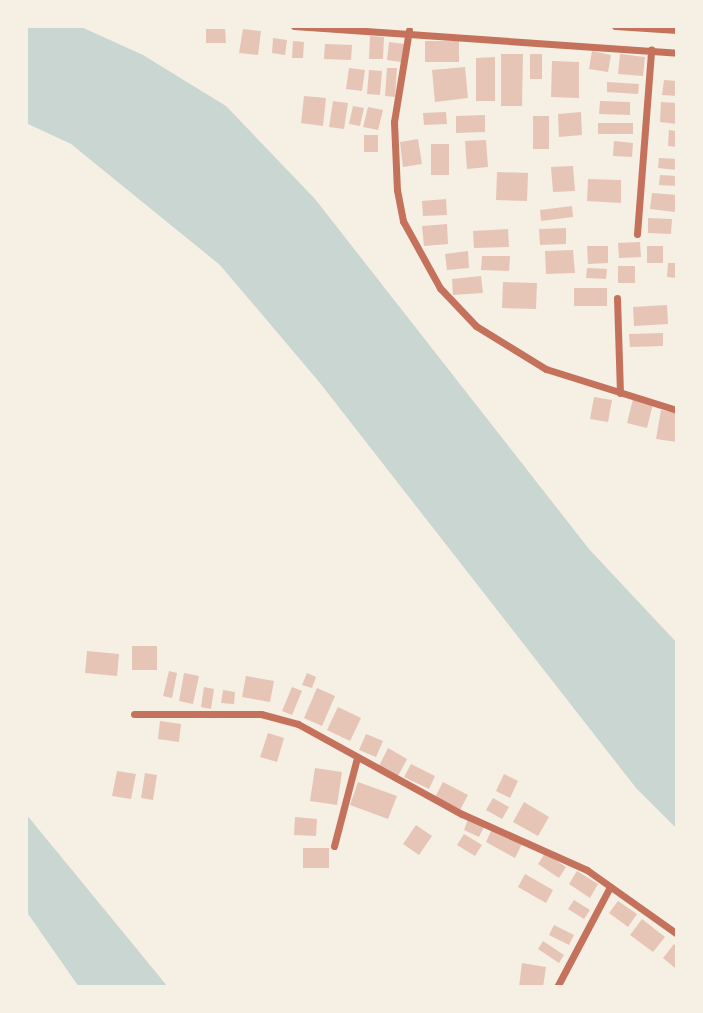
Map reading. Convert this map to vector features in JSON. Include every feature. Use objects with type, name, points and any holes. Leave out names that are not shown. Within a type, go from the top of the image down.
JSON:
[{"type":"street","points":[[293,26],[409,30],[677,53]]},
{"type":"street","points":[[615,26],[677,30]]},
{"type":"street","points":[[409,30],[394,122],[399,200],[418,255],[467,316],[511,350],[546,369],[677,410]]},
{"type":"street","points":[[637,234],[651,50]]},
{"type":"street","points":[[617,298],[620,393]]},
{"type":"street","points":[[134,714],[278,717],[462,814],[555,853],[677,934]]},
{"type":"street","points":[[334,846],[357,758]]},
{"type":"street","points":[[557,987],[610,887]]},
{"type":"shaded area","points":[[26,26],[79,26],[143,55],[226,106],[315,199],[589,549],[677,643],[677,829],[636,788],[320,383],[220,265],[71,144],[26,123]]},
{"type":"shaded area","points":[[26,814],[168,987],[79,987],[26,911]]},
{"type":"building","points":[[206,29],[225,29],[226,43],[206,43]]},
{"type":"building","points":[[243,29],[261,31],[258,55],[239,53]]},
{"type":"building","points":[[370,36],[384,37],[383,59],[369,59]]},
{"type":"building","points":[[273,38],[287,40],[285,55],[272,53]]},
{"type":"building","points":[[293,41],[304,42],[303,58],[292,58]]},
{"type":"building","points":[[425,41],[459,41],[459,62],[425,62]]},
{"type":"building","points":[[389,42],[404,44],[401,62],[387,60]]},
{"type":"building","points":[[325,44],[352,45],[351,60],[324,59]]},
{"type":"building","points":[[592,51],[611,55],[608,72],[589,69]]},
{"type":"building","points":[[501,54],[523,54],[522,106],[501,106]]},
{"type":"building","points":[[530,54],[542,54],[542,79],[530,79]]},
{"type":"building","points":[[620,54],[645,57],[643,76],[618,74]]},
{"type":"building","points":[[495,57],[495,101],[476,101],[476,58]]},
{"type":"building","points":[[552,61],[579,62],[579,98],[551,97]]},
{"type":"building","points":[[465,67],[468,98],[435,102],[432,70]]},
{"type":"building","points":[[349,68],[365,70],[362,91],[346,89]]},
{"type":"building","points":[[387,68],[397,68],[395,97],[385,96]]},
{"type":"building","points":[[369,70],[382,71],[380,95],[367,94]]},
{"type":"building","points":[[664,80],[677,81],[677,96],[662,95]]},
{"type":"building","points":[[607,82],[639,84],[638,94],[607,92]]},
{"type":"building","points":[[304,96],[326,98],[323,126],[301,123]]},
{"type":"building","points":[[333,101],[348,103],[344,129],[329,127]]},
{"type":"building","points":[[600,101],[630,102],[630,115],[599,114]]},
{"type":"building","points":[[661,102],[677,103],[677,124],[660,122]]},
{"type":"building","points":[[353,106],[364,108],[360,126],[349,124]]},
{"type":"building","points":[[368,107],[383,110],[378,130],[363,127]]},
{"type":"building","points":[[446,112],[447,124],[424,125],[423,113]]},
{"type":"building","points":[[581,112],[582,135],[559,137],[558,114]]},
{"type":"building","points":[[485,115],[485,132],[456,133],[456,116]]},
{"type":"building","points":[[533,116],[549,116],[549,149],[533,149]]},
{"type":"building","points":[[598,123],[633,123],[633,134],[598,134]]},
{"type":"building","points":[[669,130],[677,131],[677,147],[668,146]]},
{"type":"building","points":[[364,135],[378,135],[378,152],[364,152]]},
{"type":"building","points":[[418,139],[422,164],[403,167],[400,142]]},
{"type":"building","points":[[486,140],[488,167],[467,169],[465,141]]},
{"type":"building","points":[[614,141],[633,143],[632,157],[613,156]]},
{"type":"building","points":[[431,144],[449,144],[449,175],[431,175]]},
{"type":"building","points":[[659,158],[677,159],[677,170],[658,168]]},
{"type":"building","points":[[573,166],[575,191],[553,192],[551,167]]},
{"type":"building","points":[[497,172],[528,173],[527,201],[496,200]]},
{"type":"building","points":[[660,175],[677,176],[677,186],[659,185]]},
{"type":"building","points":[[588,179],[621,180],[621,203],[587,201]]},
{"type":"building","points":[[652,193],[677,195],[675,212],[650,209]]},
{"type":"building","points":[[446,199],[447,215],[423,216],[422,201]]},
{"type":"building","points":[[572,206],[573,217],[541,221],[540,210]]},
{"type":"building","points":[[648,218],[672,219],[671,234],[648,233]]},
{"type":"building","points":[[447,224],[448,244],[424,246],[422,226]]},
{"type":"building","points":[[566,228],[566,244],[540,245],[539,229]]},
{"type":"building","points":[[508,229],[509,247],[474,248],[473,231]]},
{"type":"building","points":[[640,242],[641,257],[619,258],[618,243]]},
{"type":"building","points":[[587,246],[608,246],[608,263],[588,264]]},
{"type":"building","points":[[647,246],[663,246],[663,263],[647,263]]},
{"type":"building","points":[[573,250],[575,273],[546,274],[545,251]]},
{"type":"building","points":[[468,251],[469,268],[447,270],[445,254]]},
{"type":"building","points":[[482,256],[510,256],[509,271],[481,270]]},
{"type":"building","points":[[668,263],[677,263],[677,278],[667,277]]},
{"type":"building","points":[[618,266],[635,266],[635,283],[618,283]]},
{"type":"building","points":[[587,268],[607,269],[606,279],[586,278]]},
{"type":"building","points":[[481,276],[483,293],[453,295],[452,279]]},
{"type":"building","points":[[503,282],[537,283],[536,309],[502,308]]},
{"type":"building","points":[[574,288],[607,288],[607,306],[574,306]]},
{"type":"building","points":[[667,305],[668,324],[634,326],[633,307]]},
{"type":"building","points":[[663,333],[663,346],[630,347],[629,334]]},
{"type":"building","points":[[594,397],[612,400],[608,422],[590,419]]},
{"type":"building","points":[[633,399],[653,404],[647,428],[627,423]]},
{"type":"building","points":[[661,410],[677,413],[677,442],[656,439]]},
{"type":"building","points":[[132,646],[157,646],[157,670],[132,670]]},
{"type":"building","points":[[87,651],[119,654],[117,676],[85,673]]},
{"type":"building","points":[[169,671],[177,673],[172,698],[163,696]]},
{"type":"building","points":[[184,673],[199,676],[193,704],[179,701]]},
{"type":"building","points":[[307,673],[316,677],[312,688],[302,685]]},
{"type":"building","points":[[246,676],[274,681],[270,702],[242,697]]},
{"type":"building","points":[[204,687],[214,689],[211,709],[201,707]]},
{"type":"building","points":[[292,687],[302,691],[292,715],[282,711]]},
{"type":"building","points":[[317,688],[335,696],[322,726],[304,718]]},
{"type":"building","points":[[223,690],[235,692],[234,704],[221,703]]},
{"type":"building","points":[[338,707],[361,718],[350,741],[327,730]]},
{"type":"building","points":[[160,721],[181,724],[179,742],[158,739]]},
{"type":"building","points":[[268,733],[284,738],[277,762],[260,757]]},
{"type":"building","points":[[366,734],[383,741],[376,757],[359,750]]},
{"type":"building","points":[[388,748],[407,759],[398,776],[379,766]]},
{"type":"building","points":[[411,764],[435,776],[429,789],[404,777]]},
{"type":"building","points":[[315,768],[342,772],[337,805],[310,801]]},
{"type":"building","points":[[117,771],[136,774],[131,799],[112,796]]},
{"type":"building","points":[[145,773],[157,775],[153,800],[141,798]]},
{"type":"building","points":[[504,774],[518,781],[510,798],[496,791]]},
{"type":"building","points":[[358,782],[397,796],[388,819],[350,805]]},
{"type":"building","points":[[443,782],[468,795],[460,810],[435,797]]},
{"type":"building","points":[[493,798],[509,807],[502,819],[486,810]]},
{"type":"building","points":[[524,802],[549,817],[538,836],[513,822]]},
{"type":"building","points":[[295,817],[317,819],[316,836],[294,835]]},
{"type":"building","points":[[468,819],[484,827],[479,837],[464,830]]},
{"type":"building","points":[[416,825],[432,836],[419,855],[403,844]]},
{"type":"building","points":[[492,829],[522,844],[515,858],[486,842]]},
{"type":"building","points":[[464,834],[482,845],[475,856],[457,845]]},
{"type":"building","points":[[303,848],[329,848],[329,868],[303,868]]},
{"type":"building","points":[[545,853],[566,867],[559,878],[538,864]]},
{"type":"building","points":[[577,871],[598,884],[590,898],[569,884]]},
{"type":"building","points":[[525,874],[553,890],[546,903],[518,887]]},
{"type":"building","points":[[574,900],[590,910],[584,919],[568,909]]},
{"type":"building","points":[[618,901],[637,914],[628,927],[609,913]]},
{"type":"building","points":[[642,919],[665,937],[653,952],[630,935]]},
{"type":"building","points":[[554,925],[574,935],[569,945],[549,935]]},
{"type":"building","points":[[543,941],[564,955],[559,963],[538,949]]},
{"type":"building","points":[[674,944],[677,947],[675,968],[663,958]]},
{"type":"building","points":[[522,963],[546,967],[543,987],[519,987]]}]
